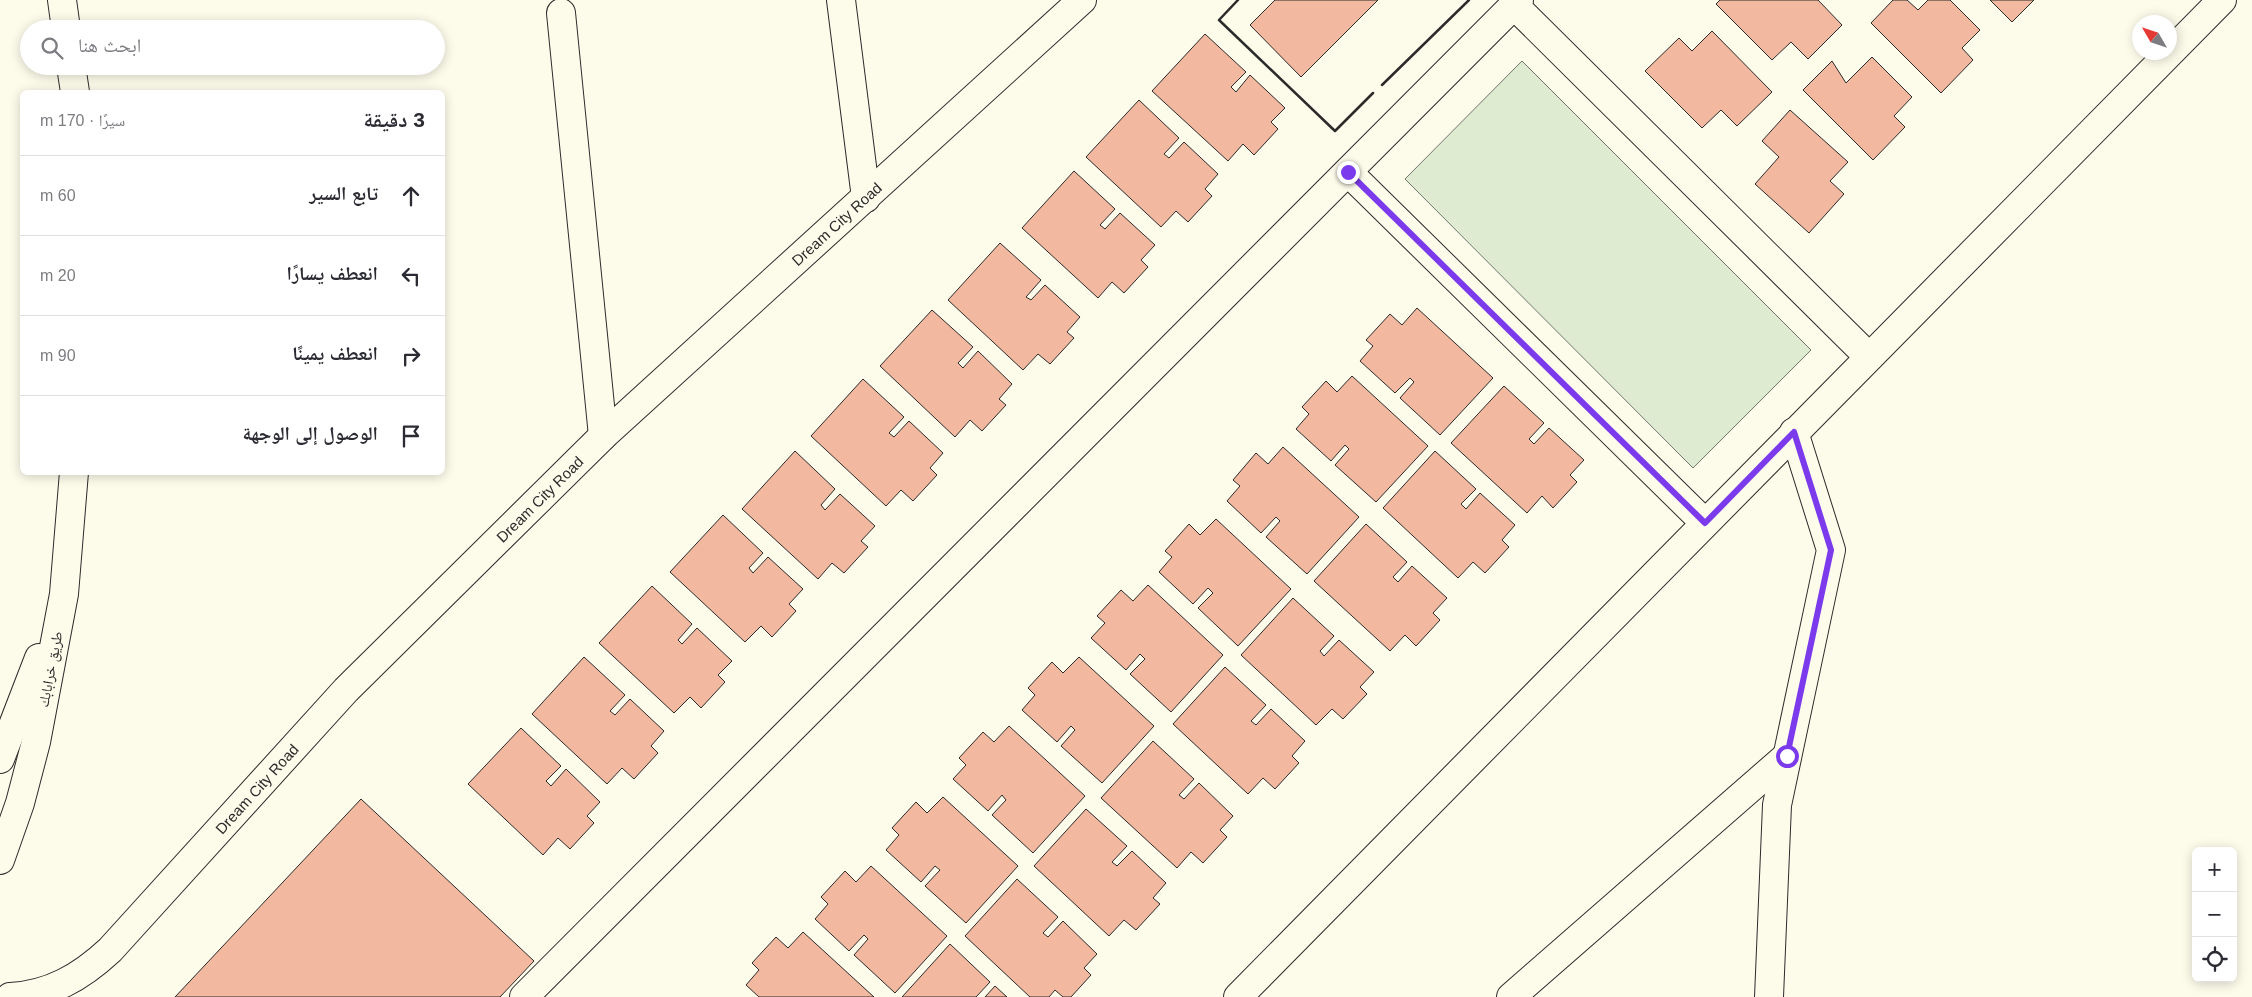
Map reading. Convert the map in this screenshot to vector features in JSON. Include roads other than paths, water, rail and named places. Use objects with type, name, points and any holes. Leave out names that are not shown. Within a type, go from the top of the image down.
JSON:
[{"type":"street","points":[[62,0],[65,20]]},
{"type":"street","points":[[842,0],[866,198]]},
{"type":"street","name":"Dream City Road","points":[[10,997],[46,991],[70,981],[91,967],[110,950],[346,690],[603,436],[1082,0]]},
{"type":"street","points":[[1238,997],[2222,0]]},
{"type":"street","points":[[524,997],[1517,3],[1869,357]]},
{"type":"street","points":[[561,13],[603,436]]},
{"type":"street","points":[[72,75],[75,90]]},
{"type":"street","points":[[1348,172],[1705,523]]},
{"type":"street","points":[[1765,992],[1777,805],[1831,550],[1794,432]]},
{"type":"street","name":"طريق خرابابك","points":[[0,860],[20,804],[36,742],[64,594],[74,475]]},
{"type":"street","points":[[0,758],[64,594]]},
{"type":"street","points":[[1512,997],[1787,756]]}]
